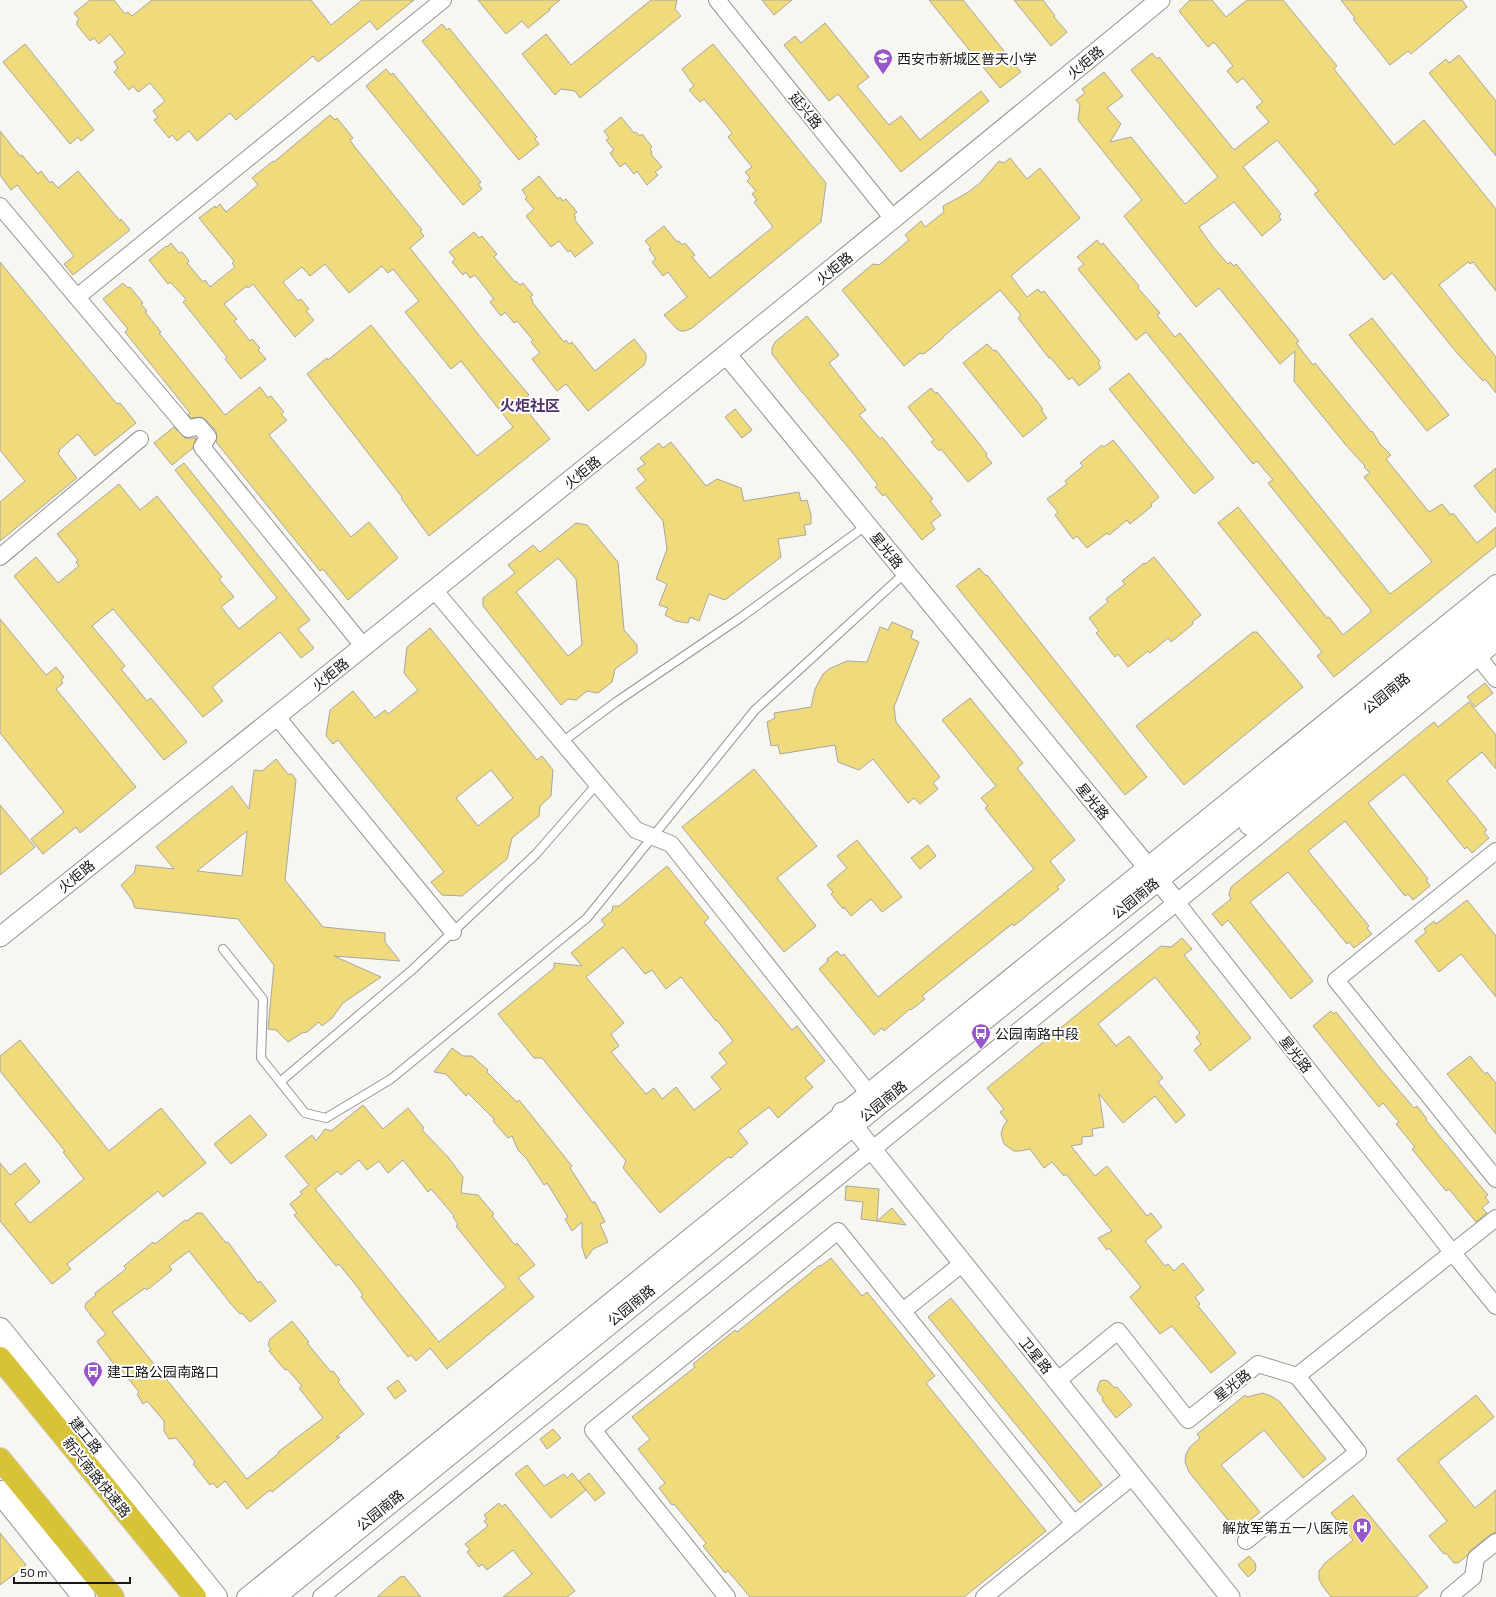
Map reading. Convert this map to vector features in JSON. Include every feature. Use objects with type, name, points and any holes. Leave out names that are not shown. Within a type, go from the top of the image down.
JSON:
[{"type":"highway","name":"新兴南路快速路","points":[[0,1358],[195,1597]]},
{"type":"highway","points":[[0,1459],[113,1597]]},
{"type":"main road","name":"公园南路","points":[[269,1597],[281,1590],[857,1131],[1162,885],[1464,640],[1496,604]]},
{"type":"main road","name":"公园南路","points":[[1464,640],[1496,626]]},
{"type":"main road","name":"公园南路","points":[[292,1597],[857,1131],[873,1098],[1162,885]]},
{"type":"main road","name":"建工路","points":[[0,1329],[216,1597]]},
{"type":"main road","points":[[0,1492],[84,1597]]},
{"type":"street","points":[[77,297],[443,0]]},
{"type":"street","name":"延兴路","points":[[717,0],[894,220]]},
{"type":"street","name":"火炬路","points":[[0,937],[277,717],[727,355],[894,220],[1160,0]]},
{"type":"street","points":[[0,206],[188,429],[199,426],[208,437],[202,447],[364,647]]},
{"type":"street","name":"星光路","points":[[727,355],[1162,885],[1496,1306]]},
{"type":"street","points":[[0,557],[140,439]]},
{"type":"street","points":[[1162,885],[1464,640],[1496,583]]},
{"type":"street","points":[[435,590],[636,830],[671,844],[873,1098]]},
{"type":"street","points":[[1464,640],[1496,643]]},
{"type":"street","points":[[1464,640],[1496,679]]},
{"type":"street","points":[[277,717],[453,932]]},
{"type":"street","points":[[1496,851],[1336,980],[1496,1179]]},
{"type":"street","points":[[245,1597],[857,1131]]},
{"type":"street","points":[[320,1597],[857,1131]]},
{"type":"street","name":"卫星路","points":[[857,1131],[1230,1597]]},
{"type":"street","points":[[1246,1541],[1358,1452],[1297,1376],[1496,1218]]},
{"type":"street","points":[[727,1597],[593,1430],[838,1231],[1074,1524]]},
{"type":"street","points":[[903,1311],[963,1263]]},
{"type":"street","name":"星光路","points":[[1057,1381],[1118,1331],[1188,1420],[1258,1364],[1297,1376]]},
{"type":"street","points":[[984,1597],[1133,1476]]},
{"type":"street","points":[[1448,1597],[1473,1577],[1476,1558],[1496,1542]]},
{"type":"lane","points":[[562,742],[616,702],[740,618],[867,525]]},
{"type":"lane","points":[[223,949],[263,999],[260,1058],[305,1112],[326,1118],[391,1079],[587,918],[755,710],[906,573]]},
{"type":"lane","points":[[280,1082],[412,970],[536,854],[597,784]]},
{"type":"building","points":[[90,0],[114,0],[125,14],[128,12],[132,16],[152,0],[311,0],[331,25],[362,0],[414,0],[377,30],[370,21],[318,62],[313,56],[236,120],[230,113],[197,141],[189,131],[177,141],[172,135],[169,138],[154,120],[158,117],[153,111],[165,101],[150,83],[138,92],[133,86],[129,90],[114,72],[118,68],[114,62],[125,53],[110,34],[99,44],[94,38],[90,41],[77,25],[77,21],[79,19],[74,13]]},
{"type":"building","points":[[478,0],[560,0],[528,28],[522,21],[506,34]]},
{"type":"building","points":[[651,0],[677,0],[675,9],[681,16],[580,98],[575,91],[561,89],[555,95],[522,54],[546,34],[571,65]]},
{"type":"building","points":[[762,0],[792,0],[774,15]]},
{"type":"building","points":[[929,0],[963,0],[1021,72],[1000,88]]},
{"type":"building","points":[[1014,0],[1043,0],[1055,16],[1054,17],[1067,32],[1051,46]]},
{"type":"building","points":[[1190,0],[1212,0],[1226,17],[1247,0],[1283,0],[1337,66],[1334,69],[1394,145],[1424,120],[1496,209],[1496,291],[1473,262],[1470,264],[1468,262],[1439,285],[1496,357],[1496,393],[1485,379],[1483,381],[1457,353],[1392,273],[1384,280],[1314,194],[1319,191],[1277,140],[1243,167],[1281,214],[1279,216],[1281,220],[1262,236],[1234,202],[1199,227],[1213,247],[1228,264],[1230,262],[1234,266],[1236,264],[1299,341],[1296,343],[1313,365],[1315,363],[1371,432],[1372,431],[1380,444],[1391,455],[1386,459],[1429,512],[1442,504],[1451,515],[1453,513],[1477,543],[1496,527],[1496,546],[1334,677],[1317,656],[1322,652],[1218,523],[1238,507],[1327,618],[1329,617],[1343,635],[1371,612],[1371,610],[1268,483],[1273,480],[1257,461],[1253,464],[1146,332],[1136,340],[1078,269],[1084,264],[1077,257],[1097,240],[1101,245],[1103,243],[1139,286],[1138,288],[1160,313],[1157,315],[1175,337],[1180,333],[1390,594],[1432,562],[1364,477],[1370,473],[1364,467],[1365,466],[1345,444],[1294,381],[1295,351],[1280,364],[1219,288],[1196,307],[1124,216],[1142,200],[1078,120],[1080,105],[1076,100],[1085,93],[1082,89],[1104,72],[1123,96],[1107,108],[1121,124],[1110,142],[1131,137],[1185,204],[1218,177],[1131,70],[1152,53],[1157,59],[1159,57],[1234,150],[1269,122],[1256,107],[1263,102],[1243,78],[1237,83],[1227,71],[1233,66],[1214,42],[1208,47],[1179,11]]},
{"type":"building","points":[[1341,0],[1462,0],[1467,7],[1411,54],[1408,51],[1390,65],[1353,19],[1355,18]]},
{"type":"building","points":[[825,23],[869,77],[857,86],[889,125],[901,116],[920,140],[981,91],[989,101],[901,172],[838,94],[829,101],[784,45],[795,36],[801,43]]},
{"type":"building","points":[[442,24],[447,30],[449,28],[537,137],[535,139],[539,144],[519,160],[422,41]]},
{"type":"building","points":[[25,44],[94,130],[81,141],[78,137],[70,144],[3,62]]},
{"type":"building","points":[[713,44],[826,183],[821,222],[692,328],[681,331],[677,329],[664,315],[687,297],[668,272],[663,276],[652,262],[656,259],[649,249],[651,248],[645,241],[664,226],[677,242],[679,241],[682,245],[685,243],[695,255],[692,257],[710,278],[773,227],[754,202],[757,200],[752,194],[756,191],[747,181],[750,178],[745,172],[752,167],[728,137],[732,133],[720,118],[704,99],[700,102],[689,90],[694,86],[682,69]]},
{"type":"building","points":[[1459,55],[1496,101],[1496,156],[1429,73],[1446,59],[1449,63]]},
{"type":"building","points":[[386,69],[391,75],[393,73],[481,182],[478,184],[482,189],[463,205],[366,86]]},
{"type":"building","points":[[330,115],[335,120],[337,118],[353,138],[350,140],[354,146],[422,230],[420,231],[424,236],[410,248],[482,339],[529,395],[520,402],[550,439],[429,536],[401,498],[402,497],[307,374],[327,358],[328,360],[371,325],[477,456],[513,427],[461,361],[451,369],[405,312],[419,301],[393,269],[388,273],[382,266],[349,293],[325,264],[310,276],[302,267],[283,282],[298,301],[301,299],[309,309],[306,311],[314,320],[295,337],[253,284],[248,288],[247,286],[224,304],[237,319],[234,321],[250,341],[252,339],[260,348],[258,350],[266,359],[241,379],[225,359],[227,357],[183,302],[186,299],[170,282],[168,284],[149,260],[171,243],[179,253],[182,252],[189,261],[187,263],[203,282],[205,280],[210,287],[235,267],[232,263],[234,261],[199,218],[220,204],[226,212],[258,185],[252,178],[273,161],[274,162]]},
{"type":"building","points":[[621,117],[634,133],[636,132],[640,136],[642,134],[652,147],[650,149],[652,152],[651,154],[662,167],[655,172],[658,175],[647,185],[637,171],[634,174],[625,163],[620,167],[610,153],[614,150],[606,140],[609,138],[604,131]]},
{"type":"building","points":[[0,131],[20,156],[22,155],[38,174],[41,171],[50,183],[52,181],[58,188],[78,171],[120,221],[121,219],[130,230],[73,275],[64,264],[74,256],[17,185],[11,190],[0,175]]},
{"type":"building","points":[[1010,158],[1027,179],[1040,168],[1080,218],[1011,276],[1027,297],[1038,289],[1041,293],[1044,291],[1100,361],[1098,363],[1101,368],[1079,386],[1072,377],[1069,380],[1050,357],[1049,358],[1018,318],[1021,315],[1000,290],[924,354],[920,353],[904,366],[842,290],[873,264],[879,265],[909,240],[905,235],[921,221],[925,227],[944,212],[943,206],[967,193],[980,183],[999,161],[1004,163]]},
{"type":"building","points":[[539,176],[558,199],[560,197],[563,201],[566,199],[577,212],[574,214],[576,218],[574,219],[593,243],[575,257],[570,250],[568,252],[559,241],[551,247],[526,216],[534,209],[525,199],[527,197],[522,190]]},
{"type":"building","points":[[474,232],[479,238],[482,236],[497,254],[494,257],[515,282],[516,281],[520,285],[523,283],[533,295],[530,297],[533,301],[532,302],[564,342],[566,340],[569,344],[572,342],[595,371],[634,339],[646,354],[644,365],[588,411],[566,384],[557,391],[532,359],[540,353],[531,342],[533,340],[517,321],[514,323],[505,312],[501,316],[490,302],[494,299],[475,275],[470,278],[466,272],[463,275],[452,262],[455,259],[449,252]]},
{"type":"building","points":[[0,262],[117,404],[120,403],[136,423],[95,456],[78,434],[59,450],[60,451],[58,454],[77,478],[0,541],[0,502],[25,481],[0,450]]},
{"type":"building","points":[[123,283],[128,288],[130,287],[143,303],[141,304],[147,311],[145,312],[161,332],[159,333],[225,415],[260,387],[268,398],[271,396],[284,412],[281,414],[287,420],[269,435],[351,537],[369,522],[398,558],[348,600],[323,569],[320,571],[216,442],[216,431],[206,420],[201,417],[191,418],[188,415],[190,413],[125,332],[128,329],[103,299]]},
{"type":"building","points":[[807,316],[839,355],[829,363],[866,410],[859,415],[880,439],[882,437],[933,499],[930,501],[941,515],[931,523],[935,529],[922,540],[885,494],[883,496],[875,487],[878,485],[772,354],[772,348],[775,342]]},
{"type":"building","points":[[1372,318],[1449,415],[1427,431],[1349,335]]},
{"type":"building","points":[[987,344],[994,351],[996,350],[1043,409],[1041,410],[1047,418],[1023,437],[963,363]]},
{"type":"building","points":[[1129,373],[1214,478],[1194,494],[1109,389]]},
{"type":"building","points":[[931,388],[936,394],[937,392],[974,437],[992,463],[968,482],[941,449],[939,451],[931,442],[934,440],[908,407]]},
{"type":"building","points":[[735,409],[752,430],[742,438],[725,417]]},
{"type":"building","points":[[174,427],[185,438],[196,438],[193,448],[172,465],[154,443]]},
{"type":"building","points":[[1113,440],[1159,497],[1151,504],[1152,506],[1130,524],[1127,520],[1109,535],[1107,533],[1087,548],[1077,536],[1073,539],[1055,515],[1058,512],[1047,499],[1067,484],[1065,481],[1083,466],[1080,463],[1102,445],[1104,447]]},
{"type":"building","points":[[671,442],[706,486],[717,479],[741,488],[744,501],[799,492],[801,501],[807,500],[811,515],[811,524],[804,525],[806,535],[778,539],[781,557],[725,600],[709,594],[699,621],[690,617],[688,623],[676,621],[665,615],[668,608],[659,605],[667,584],[656,579],[667,549],[663,521],[636,488],[646,480],[637,469],[645,464],[640,458],[659,443],[663,448]]},
{"type":"building","points":[[184,463],[310,620],[298,629],[314,648],[301,658],[280,632],[212,687],[223,701],[203,717],[113,609],[92,626],[125,666],[121,669],[147,701],[151,698],[187,742],[164,760],[14,576],[36,557],[58,583],[79,566],[76,562],[78,560],[57,534],[119,484],[140,510],[157,496],[222,577],[219,579],[234,597],[221,607],[239,629],[277,598],[175,470]]},
{"type":"building","points":[[1496,468],[1496,513],[1474,486]]},
{"type":"building","points":[[576,523],[587,525],[618,562],[624,630],[637,645],[637,653],[615,669],[612,682],[598,693],[587,691],[576,700],[568,699],[561,705],[483,606],[483,598],[515,573],[508,565],[533,545],[540,552]],"holes":[[[558,558],[576,579],[582,645],[568,656],[516,592]]]},
{"type":"building","points":[[1154,557],[1201,615],[1192,622],[1193,624],[1171,642],[1168,638],[1150,653],[1148,651],[1128,667],[1118,654],[1115,657],[1096,633],[1099,631],[1089,618],[1108,602],[1106,599],[1125,584],[1122,581]]},
{"type":"building","points":[[979,568],[986,576],[987,575],[1147,777],[1125,795],[956,586]]},
{"type":"building","points":[[0,619],[46,675],[56,667],[64,677],[61,680],[63,683],[56,689],[136,787],[80,833],[76,827],[43,854],[31,839],[64,812],[0,733]]},
{"type":"building","points":[[892,622],[913,631],[911,638],[919,642],[894,707],[896,722],[940,777],[933,783],[938,789],[920,804],[914,798],[908,803],[873,759],[859,770],[838,762],[835,745],[780,754],[778,745],[771,746],[767,722],[775,718],[774,713],[811,707],[815,689],[823,674],[829,669],[847,661],[867,662],[880,627],[888,630]]},
{"type":"building","points":[[430,628],[537,760],[542,756],[553,770],[551,796],[540,806],[539,816],[512,838],[507,859],[462,896],[442,895],[431,882],[444,872],[338,740],[333,744],[326,736],[330,710],[353,691],[375,718],[385,710],[388,714],[418,690],[404,673],[407,647]],"holes":[[[491,770],[513,798],[478,826],[456,798]]]},
{"type":"building","points":[[1253,632],[1257,632],[1303,687],[1184,785],[1136,726]]},
{"type":"building","points":[[1485,683],[1493,693],[1475,707],[1467,697]]},
{"type":"building","points":[[970,698],[1023,763],[1017,768],[1075,840],[1050,861],[1065,880],[1057,887],[1059,889],[1014,926],[1012,924],[922,996],[925,999],[911,1010],[910,1009],[884,1031],[882,1028],[874,1035],[819,969],[828,961],[827,959],[837,951],[841,956],[844,954],[878,997],[1034,869],[985,808],[988,806],[981,798],[996,786],[942,720]]},
{"type":"building","points":[[1469,702],[1496,735],[1496,769],[1482,752],[1447,781],[1487,830],[1484,832],[1489,838],[1472,853],[1467,847],[1465,849],[1404,774],[1368,803],[1428,879],[1426,880],[1430,886],[1413,900],[1408,894],[1405,896],[1345,821],[1308,851],[1369,926],[1367,928],[1372,934],[1354,948],[1349,942],[1347,944],[1288,872],[1250,902],[1313,981],[1291,999],[1228,920],[1222,926],[1212,914],[1231,899],[1229,894],[1231,887],[1434,722],[1438,727]]},
{"type":"building","points":[[276,759],[288,774],[292,774],[296,780],[285,880],[323,927],[385,933],[385,942],[400,961],[334,956],[381,977],[343,1003],[332,1018],[322,1026],[319,1022],[307,1032],[302,1033],[288,1042],[276,1030],[268,1029],[274,965],[238,919],[135,908],[132,900],[121,885],[134,873],[136,865],[174,869],[156,847],[232,786],[249,809],[254,770],[262,771]],"holes":[[[247,831],[242,876],[197,871]]]},
{"type":"building","points":[[754,769],[817,846],[777,878],[816,926],[784,952],[682,827]]},
{"type":"building","points":[[0,805],[35,847],[0,875]]},
{"type":"building","points":[[857,840],[902,897],[882,912],[871,899],[851,916],[844,907],[843,909],[831,894],[833,892],[827,885],[847,868],[837,856]]},
{"type":"building","points":[[928,845],[936,856],[920,869],[911,858]]},
{"type":"building","points":[[667,866],[709,918],[704,922],[792,1030],[797,1026],[825,1061],[805,1078],[813,1087],[778,1118],[769,1107],[738,1131],[748,1143],[731,1158],[728,1157],[660,1213],[623,1168],[626,1161],[542,1058],[534,1058],[498,1014],[554,968],[554,963],[582,966],[571,953],[605,925],[601,920],[612,911],[613,906],[619,906]],"holes":[[[623,947],[645,974],[652,970],[666,989],[681,977],[733,1041],[719,1053],[727,1063],[711,1077],[721,1089],[694,1110],[676,1087],[662,1099],[654,1088],[646,1094],[611,1052],[619,1046],[611,1034],[624,1023],[586,977]]]},
{"type":"building","points":[[1467,900],[1496,936],[1496,997],[1461,954],[1439,972],[1415,941],[1426,932],[1424,929],[1434,921],[1436,924]]},
{"type":"building","points":[[1182,938],[1192,949],[1184,955],[1251,1038],[1210,1071],[1194,1050],[1201,1044],[1196,1037],[1200,1033],[1155,977],[1098,1024],[1116,1046],[1129,1036],[1163,1078],[1158,1082],[1185,1115],[1176,1123],[1155,1096],[1123,1123],[1099,1094],[1104,1127],[1092,1129],[1093,1136],[1082,1137],[1082,1144],[1071,1146],[1095,1176],[1107,1166],[1147,1216],[1151,1213],[1162,1227],[1145,1241],[1165,1266],[1168,1264],[1174,1271],[1183,1263],[1204,1290],[1195,1297],[1200,1304],[1198,1306],[1236,1353],[1211,1373],[1172,1326],[1160,1334],[1130,1297],[1141,1287],[1109,1248],[1107,1250],[1098,1238],[1112,1231],[1066,1174],[1064,1176],[1052,1162],[1044,1168],[1030,1149],[1014,1151],[1004,1144],[1001,1134],[1007,1121],[1000,1112],[1004,1109],[987,1088],[1161,946],[1171,947]]},
{"type":"building","points":[[1331,1011],[1334,1014],[1336,1012],[1414,1108],[1417,1106],[1427,1119],[1426,1120],[1488,1195],[1485,1197],[1489,1202],[1482,1208],[1487,1213],[1476,1222],[1449,1189],[1446,1191],[1412,1149],[1415,1147],[1396,1124],[1399,1122],[1383,1103],[1379,1107],[1313,1026]]},
{"type":"building","points":[[20,1040],[109,1151],[161,1108],[206,1163],[163,1197],[158,1191],[67,1264],[71,1269],[52,1284],[0,1221],[0,1163],[10,1175],[25,1163],[40,1182],[15,1204],[30,1223],[84,1179],[63,1152],[65,1151],[0,1071],[0,1056]]},
{"type":"building","points":[[452,1048],[463,1056],[472,1056],[488,1070],[487,1072],[517,1102],[519,1100],[572,1166],[570,1168],[592,1202],[595,1202],[605,1222],[600,1224],[608,1242],[593,1249],[586,1259],[582,1247],[582,1222],[572,1231],[565,1219],[568,1217],[547,1183],[544,1185],[526,1158],[518,1150],[512,1136],[508,1138],[493,1121],[494,1119],[468,1093],[466,1096],[446,1074],[434,1072]]},
{"type":"building","points":[[1470,1056],[1485,1074],[1487,1072],[1496,1083],[1496,1134],[1447,1074]]},
{"type":"building","points":[[363,1105],[383,1129],[408,1108],[424,1128],[422,1130],[448,1157],[463,1177],[461,1193],[478,1195],[494,1214],[492,1216],[515,1245],[517,1243],[535,1265],[518,1278],[534,1297],[447,1369],[430,1348],[416,1361],[411,1355],[408,1357],[361,1297],[363,1295],[359,1289],[339,1264],[336,1266],[294,1215],[297,1213],[290,1204],[302,1194],[300,1192],[309,1185],[285,1156],[312,1135],[316,1141],[325,1129],[331,1131]],"holes":[[[359,1160],[367,1170],[379,1161],[388,1173],[403,1160],[428,1192],[431,1189],[454,1216],[453,1217],[458,1224],[456,1226],[506,1287],[439,1342],[315,1189],[338,1171],[341,1175]]]},
{"type":"building","points":[[250,1115],[267,1135],[231,1164],[214,1144]]},
{"type":"building","points":[[846,1186],[879,1189],[877,1221],[892,1208],[906,1225],[861,1219],[863,1202],[845,1200]]},
{"type":"building","points":[[197,1213],[202,1213],[226,1243],[228,1242],[258,1283],[260,1281],[276,1301],[250,1322],[231,1304],[189,1251],[169,1266],[172,1270],[147,1290],[145,1288],[112,1312],[247,1479],[279,1453],[278,1452],[323,1418],[299,1388],[302,1386],[287,1369],[285,1370],[269,1351],[271,1349],[268,1345],[270,1339],[292,1321],[309,1342],[307,1343],[331,1372],[333,1371],[340,1380],[338,1382],[364,1414],[336,1437],[340,1437],[272,1492],[270,1490],[247,1509],[225,1481],[217,1488],[213,1483],[210,1485],[193,1464],[195,1462],[176,1438],[169,1439],[164,1431],[164,1421],[147,1401],[143,1404],[137,1394],[139,1392],[119,1367],[117,1368],[100,1346],[97,1341],[106,1334],[85,1308],[86,1303],[96,1295],[95,1293],[126,1269],[124,1266],[153,1242],[155,1244],[185,1220],[187,1221]]},
{"type":"building","points":[[831,1258],[862,1296],[867,1292],[935,1376],[926,1383],[1046,1531],[964,1597],[750,1597],[728,1571],[725,1573],[703,1546],[706,1543],[659,1488],[665,1483],[638,1449],[650,1439],[632,1417],[695,1367],[693,1364],[735,1330],[737,1332],[820,1265],[821,1266]]},
{"type":"building","points":[[951,1298],[1102,1485],[1080,1503],[928,1317]]},
{"type":"building","points":[[398,1380],[406,1391],[395,1399],[387,1388]]},
{"type":"building","points":[[1100,1381],[1108,1381],[1115,1388],[1117,1387],[1132,1405],[1116,1418],[1102,1400],[1103,1398],[1097,1390]]},
{"type":"building","points":[[1263,1393],[1280,1402],[1326,1459],[1303,1478],[1264,1430],[1221,1465],[1260,1512],[1237,1531],[1189,1472],[1185,1462],[1186,1454],[1190,1447],[1200,1438],[1197,1434],[1245,1395],[1247,1397]]},
{"type":"building","points":[[1476,1395],[1494,1417],[1438,1462],[1475,1508],[1496,1490],[1496,1532],[1470,1551],[1467,1556],[1458,1563],[1454,1563],[1446,1553],[1444,1554],[1429,1536],[1447,1521],[1397,1459]]},
{"type":"building","points":[[553,1429],[561,1438],[547,1449],[540,1439]]},
{"type":"building","points":[[527,1465],[544,1486],[564,1474],[567,1478],[572,1473],[586,1490],[551,1518],[515,1474]]},
{"type":"building","points":[[589,1473],[605,1493],[595,1501],[579,1481]]},
{"type":"building","points":[[1353,1495],[1428,1587],[1416,1597],[1331,1597],[1322,1585],[1319,1579],[1319,1571],[1325,1563],[1353,1540],[1331,1513]]},
{"type":"building","points":[[499,1503],[502,1507],[505,1504],[575,1591],[567,1597],[503,1597],[532,1574],[513,1550],[487,1570],[482,1564],[479,1567],[467,1552],[470,1550],[465,1544],[488,1526],[484,1521],[487,1519],[484,1515]]},
{"type":"building","points":[[0,1533],[26,1565],[0,1585]]},
{"type":"building","points":[[1249,1556],[1255,1563],[1256,1567],[1255,1571],[1248,1577],[1238,1565]]},
{"type":"building","points":[[401,1576],[404,1576],[421,1597],[377,1597]]},
{"type":"place","name":"西安市新城区普天小学","points":[[883,75]]},
{"type":"place","name":"公园南路中段","points":[[981,1050]]},
{"type":"place","name":"建工路公园南路口","points":[[93,1388]]},
{"type":"place","name":"解放军第五一八医院","points":[[1362,1544]]},
{"type":"district","name":"火炬社区","points":[[530,405]]}]
